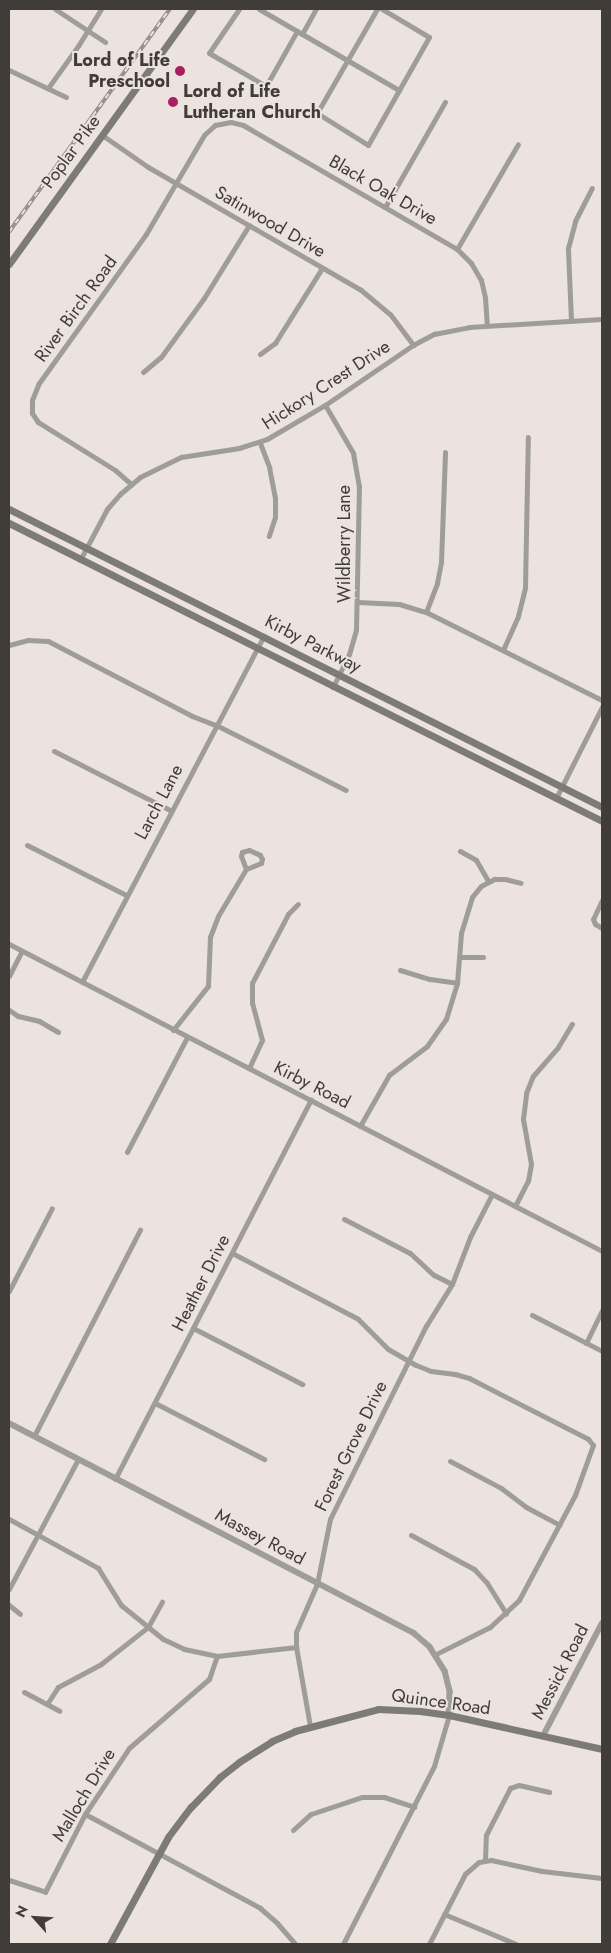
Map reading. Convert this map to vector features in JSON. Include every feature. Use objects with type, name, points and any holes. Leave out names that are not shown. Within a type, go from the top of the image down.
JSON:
[{"type":"main road","name":"Poplar Pike","points":[[9,264],[193,9]]},
{"type":"main road","name":"Kirby Parkway","points":[[9,509],[602,807]]},
{"type":"main road","name":"Kirby Parkway","points":[[9,523],[602,822]]},
{"type":"main road","name":"Quince Road","points":[[110,1944],[158,1853],[190,1807],[229,1769],[272,1741],[310,1726],[378,1709],[449,1715],[602,1749]]},
{"type":"street","points":[[54,9],[88,29],[105,42]]},
{"type":"street","points":[[48,88],[101,9]]},
{"type":"street","points":[[239,9],[209,53],[266,86],[299,32],[316,9]]},
{"type":"street","points":[[258,9],[399,90]]},
{"type":"street","points":[[377,9],[317,113],[368,145],[429,36],[382,9]]},
{"type":"street","points":[[9,70],[66,97]]},
{"type":"street","points":[[385,207],[446,102]]},
{"type":"street","name":"Black Oak Drive","points":[[219,123],[235,122],[247,127],[458,248],[471,263],[481,280],[485,298],[487,325]]},
{"type":"street","name":"River Birch Road","points":[[130,484],[115,470],[38,422],[32,413],[32,400],[39,383],[139,245],[204,135],[219,123]]},
{"type":"street","name":"Satinwood Drive","points":[[102,135],[176,184],[376,301],[395,320],[413,345]]},
{"type":"street","points":[[458,248],[518,144]]},
{"type":"street","points":[[570,321],[567,257],[569,240],[575,221],[592,188]]},
{"type":"street","points":[[143,372],[161,357],[204,298],[249,225]]},
{"type":"street","points":[[260,354],[275,343],[322,268]]},
{"type":"street","name":"Hickory Crest Drive","points":[[80,560],[107,510],[130,484],[175,459],[260,443],[325,405],[413,345],[444,331],[487,325],[602,319]]},
{"type":"street","name":"Wildberry Lane","points":[[325,405],[347,440],[357,466],[359,486],[358,602],[354,639],[333,687]]},
{"type":"street","points":[[503,650],[518,616],[525,587],[528,437]]},
{"type":"street","points":[[260,443],[269,467],[275,498],[275,518],[269,536]]},
{"type":"street","points":[[426,612],[435,588],[441,562],[445,452]]},
{"type":"street","points":[[358,602],[399,604],[426,612],[602,700]]},
{"type":"street","name":"Larch Lane","points":[[82,982],[170,810],[264,636]]},
{"type":"street","points":[[9,645],[28,640],[48,641],[197,718],[216,725],[346,790]]},
{"type":"street","points":[[556,798],[602,707]]},
{"type":"street","points":[[54,751],[170,810]]},
{"type":"street","points":[[27,845],[126,895]]},
{"type":"street","points":[[460,851],[476,860],[488,881]]},
{"type":"street","points":[[173,1030],[208,986],[210,977],[209,944],[212,930],[246,869]]},
{"type":"street","points":[[360,1126],[389,1075],[399,1066],[422,1052],[438,1033],[449,1012],[458,983],[461,933],[466,910],[475,892],[488,881],[505,879],[521,883]]},
{"type":"street","points":[[602,900],[594,914],[594,922],[602,928]]},
{"type":"street","points":[[249,1068],[262,1040],[252,1003],[252,983],[285,918],[298,904]]},
{"type":"street","name":"Kirby Road","points":[[9,944],[602,1250]]},
{"type":"street","points":[[9,976],[22,951]]},
{"type":"street","points":[[460,957],[483,957]]},
{"type":"street","points":[[400,970],[458,983]]},
{"type":"street","points":[[9,1010],[18,1016],[38,1021],[58,1032]]},
{"type":"street","points":[[515,1206],[528,1181],[531,1164],[523,1119],[526,1093],[533,1076],[558,1047],[572,1024]]},
{"type":"street","points":[[127,1152],[187,1037]]},
{"type":"street","name":"Heather Drive","points":[[115,1478],[311,1100]]},
{"type":"street","name":"Forest Grove Drive","points":[[310,1726],[296,1647],[296,1632],[317,1584],[330,1519],[408,1360],[452,1284],[470,1237],[492,1194]]},
{"type":"street","points":[[9,1292],[52,1208]]},
{"type":"street","points":[[344,1219],[410,1253],[434,1275],[452,1284]]},
{"type":"street","points":[[34,1436],[140,1230]]},
{"type":"street","points":[[232,1254],[358,1319],[385,1346],[408,1360],[426,1369],[469,1378],[581,1436],[593,1445],[579,1487],[523,1593],[506,1614],[483,1632],[436,1654]]},
{"type":"street","points":[[586,1343],[602,1310]]},
{"type":"street","points":[[532,1315],[602,1351]]},
{"type":"street","points":[[193,1328],[302,1384]]},
{"type":"street","points":[[155,1403],[264,1459]]},
{"type":"street","name":"Massey Road","points":[[9,1423],[414,1633],[436,1654],[448,1682],[449,1715]]},
{"type":"street","points":[[9,1589],[78,1459]]},
{"type":"street","points":[[450,1461],[500,1488],[526,1507],[560,1525]]},
{"type":"street","points":[[9,1519],[98,1568],[121,1605],[164,1639],[184,1649],[217,1656],[296,1647]]},
{"type":"street","points":[[411,1535],[474,1569],[487,1583],[506,1614]]},
{"type":"street","points":[[47,1704],[58,1687],[101,1664],[148,1627],[162,1602]]},
{"type":"street","points":[[9,1605],[20,1614]]},
{"type":"street","name":"Messick Road","points":[[544,1736],[602,1623]]},
{"type":"street","name":"Malloch Drive","points":[[9,1880],[45,1892],[85,1814],[129,1748],[209,1679],[217,1656]]},
{"type":"street","points":[[24,1692],[59,1710]]},
{"type":"street","points":[[342,1944],[414,1807],[438,1756],[449,1715]]},
{"type":"street","points":[[485,1860],[486,1835],[510,1788],[519,1785],[549,1792]]},
{"type":"street","points":[[293,1830],[311,1814],[362,1797],[384,1797],[414,1807]]},
{"type":"street","points":[[85,1814],[260,1908],[278,1923],[294,1944]]},
{"type":"street","points":[[428,1944],[465,1874],[473,1866],[485,1860],[542,1871],[602,1878]]},
{"type":"street","points":[[444,1914],[516,1944]]},
{"type":"railway","points":[[9,232],[170,9]]},
{"type":"place","name":"Lord of Life Preschool","points":[[180,71]]},
{"type":"place","name":"Lord of Life Lutheran Church","points":[[173,102]]}]
